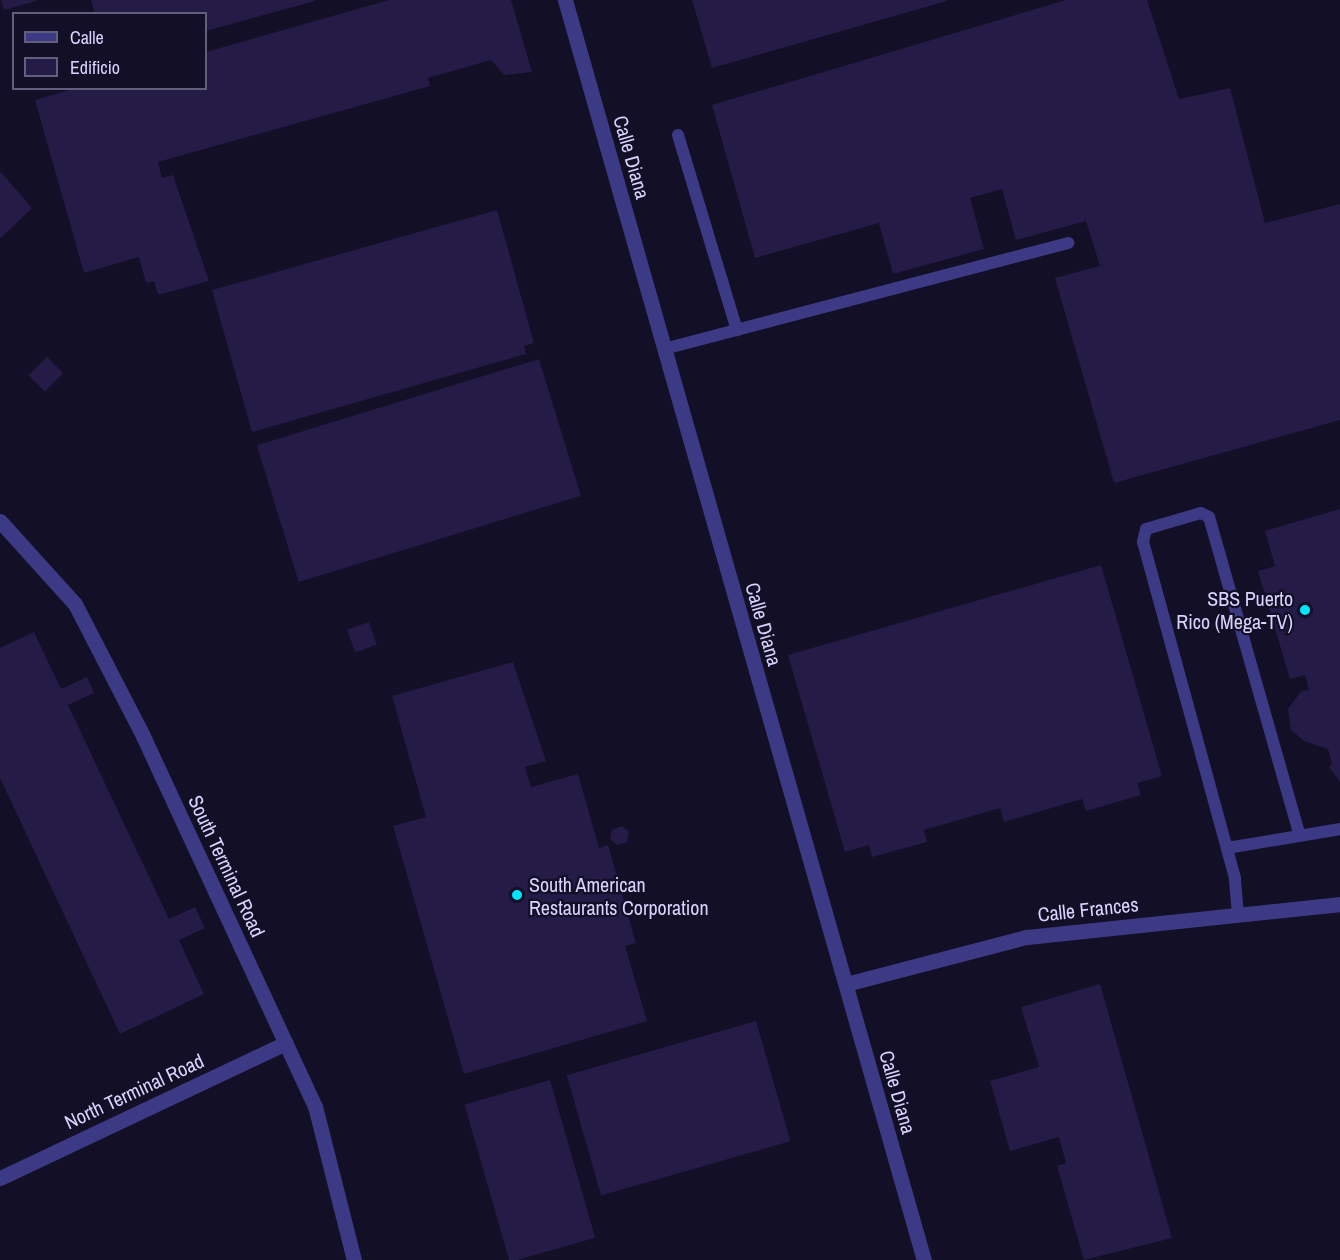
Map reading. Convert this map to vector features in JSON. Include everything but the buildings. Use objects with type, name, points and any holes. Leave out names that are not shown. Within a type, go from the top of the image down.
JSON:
[{"type":"street","name":"Calle Diana","points":[[565,0],[924,1260]]},
{"type":"street","name":"South Terminal Road","points":[[0,521],[75,604],[143,736],[315,1106],[354,1260]]},
{"type":"street","name":"Calle Frances","points":[[846,984],[1027,937],[1340,904]]},
{"type":"street","name":"North Terminal Road","points":[[0,1178],[286,1043]]},
{"type":"lane","points":[[678,135],[736,330]]},
{"type":"lane","points":[[664,349],[1068,243]]},
{"type":"lane","points":[[1238,915],[1227,848],[1143,542],[1146,529],[1201,513],[1209,517],[1299,833]]},
{"type":"lane","points":[[1227,848],[1299,833],[1340,829]]},
{"type":"place","name":"SBS Puerto Rico (Mega-TV)","points":[[1305,610]]},
{"type":"place","name":"South American Restaurants Corporation","points":[[517,895]]}]
